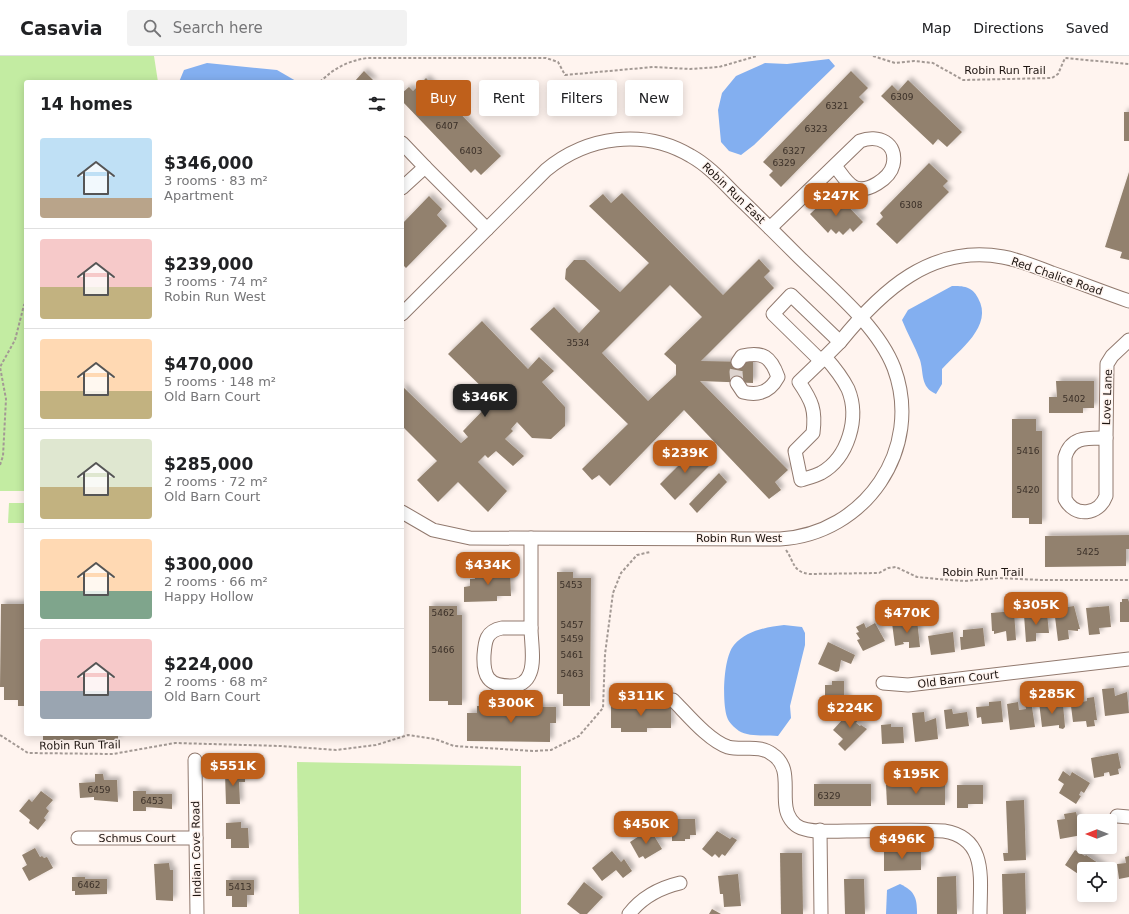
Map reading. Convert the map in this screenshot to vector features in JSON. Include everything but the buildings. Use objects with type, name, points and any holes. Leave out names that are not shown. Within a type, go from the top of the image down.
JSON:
[{"type":"street","points":[[770,228],[860,141],[869,137],[883,140],[892,150],[893,165],[889,172],[874,186],[864,189],[854,187],[835,166]]},
{"type":"street","name":"Robin Run East","points":[[404,312],[558,160],[592,144],[624,139],[655,142],[691,155],[712,171],[859,318]]},
{"type":"street","points":[[404,145],[487,229]]},
{"type":"street","points":[[404,186],[425,166]]},
{"type":"street","name":"Red Chalice Road","points":[[799,382],[840,342],[859,318],[891,288],[913,272],[938,261],[971,255],[992,256],[1014,260],[1129,301]]},
{"type":"street","points":[[778,377],[799,382],[810,397],[815,416],[813,433],[795,451],[801,480],[822,473],[839,457],[850,436],[852,408],[848,390],[838,373],[774,314],[792,295],[840,342]]},
{"type":"street","name":"Robin Run West","points":[[404,513],[424,526],[449,535],[470,538],[785,538],[817,532],[846,518],[862,504],[883,479],[896,450],[901,424],[902,402],[893,366],[878,338],[859,318]]},
{"type":"street","name":"Love Lane","points":[[1106,438],[1080,439],[1072,444],[1067,451],[1065,457],[1065,499],[1068,504],[1077,510],[1087,512],[1098,509],[1106,496],[1107,364],[1112,356],[1129,340]]},
{"type":"street","points":[[737,382],[743,392],[753,395],[764,392],[772,387],[778,377],[774,364],[765,356],[752,354],[742,356],[738,362]]},
{"type":"street","points":[[531,538],[531,628],[531,667],[528,677],[520,684],[515,686],[499,686],[491,682],[486,676],[483,667],[485,641],[487,636],[498,629],[531,628]]},
{"type":"street","name":"Old Barn Court","points":[[883,683],[908,685],[1129,659]]},
{"type":"street","points":[[673,700],[710,737],[720,743],[733,748],[762,749],[776,756],[782,764],[785,772],[786,808],[790,819],[801,828],[820,830],[944,831],[956,834],[967,840],[974,850],[980,864],[980,914]]},
{"type":"street","name":"Indian Cove Road","points":[[195,760],[197,914]]},
{"type":"street","points":[[820,830],[821,914]]},
{"type":"street","name":"Schmus Court","points":[[78,838],[196,838]]},
{"type":"street","points":[[629,914],[637,905],[650,895],[664,888],[680,883]]},
{"type":"path","points":[[322,80],[332,70],[350,61],[367,58],[546,58],[558,62],[566,75],[653,67],[690,69],[719,67],[757,56]]},
{"type":"path","name":"Robin Run Trail","points":[[874,56],[895,63],[914,61],[933,64],[963,80],[1052,78],[1058,74],[1065,58],[1129,64]]},
{"type":"path","points":[[0,466],[3,456],[6,399],[0,367],[15,340],[24,305]]},
{"type":"path","name":"Robin Run Trail","points":[[779,550],[787,550],[794,567],[800,572],[809,574],[879,573],[888,568],[896,567],[917,577],[944,580],[965,581],[998,578],[1041,580],[1129,580]]},
{"type":"path","name":"Robin Run Trail","points":[[0,735],[28,754],[113,754],[175,743],[281,746],[336,750],[376,745],[408,735],[435,739],[454,746],[533,751],[551,750],[579,736],[603,708],[606,647],[613,593],[621,573],[637,555],[654,551]]},
{"type":"green space","points":[[0,56],[154,56],[158,80],[24,80],[24,491],[0,491]]},
{"type":"green space","points":[[9,503],[24,503],[24,523],[8,523]]},
{"type":"green space","points":[[297,762],[521,766],[521,914],[299,914]]},
{"type":"water","points":[[829,59],[835,66],[754,145],[741,155],[729,151],[721,142],[718,110],[722,93],[736,76],[765,63],[787,64]]},
{"type":"water","points":[[207,63],[277,70],[294,80],[180,80],[184,70]]},
{"type":"water","points":[[952,286],[970,289],[976,294],[982,308],[982,318],[978,328],[965,346],[942,369],[942,384],[936,394],[927,388],[925,384],[920,360],[902,320],[908,310]]},
{"type":"water","points":[[784,625],[802,627],[805,633],[805,645],[790,706],[791,718],[778,736],[752,735],[743,733],[730,723],[725,710],[724,680],[730,651],[739,640],[750,633],[757,630]]},
{"type":"water","points":[[900,884],[909,889],[916,899],[917,914],[886,914],[887,890]]},
{"type":"tunnel","points":[[737,383],[736,372],[738,362]]}]
